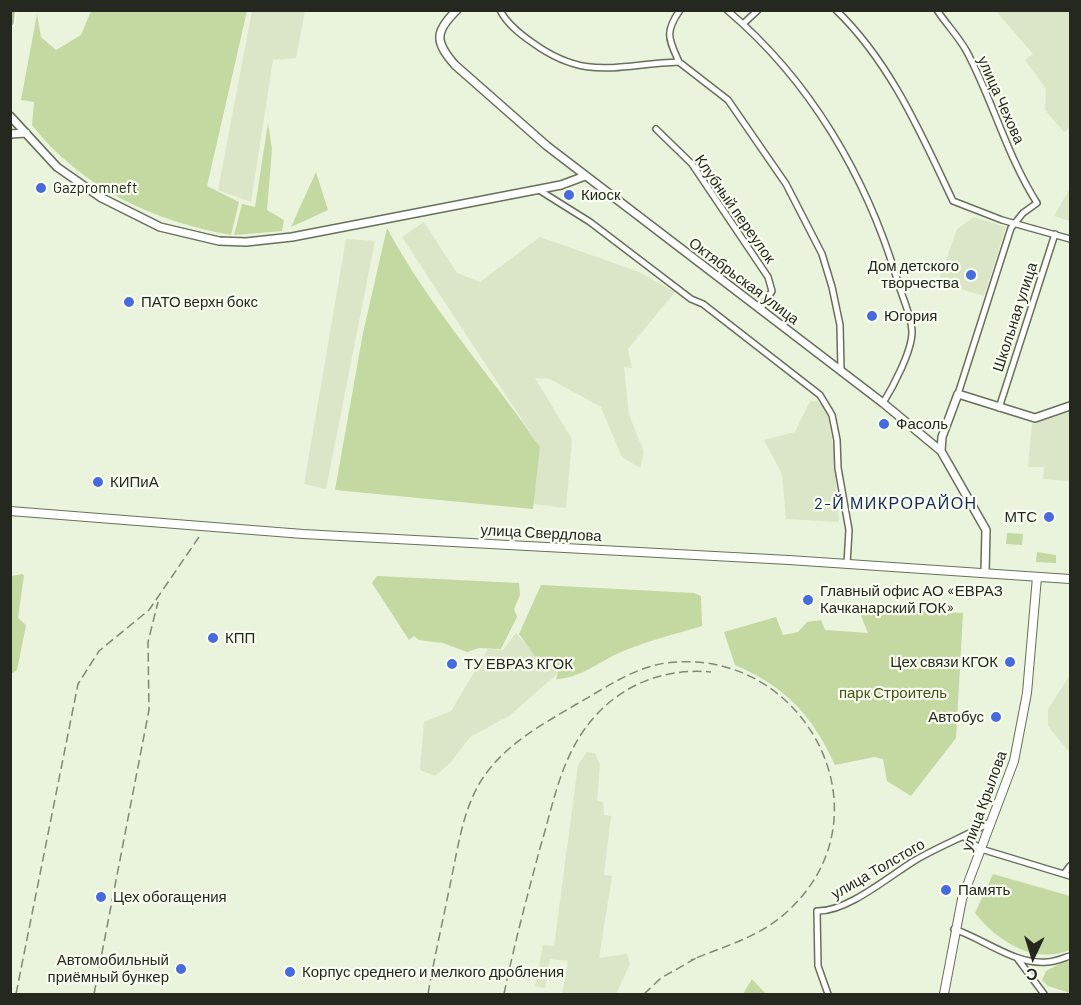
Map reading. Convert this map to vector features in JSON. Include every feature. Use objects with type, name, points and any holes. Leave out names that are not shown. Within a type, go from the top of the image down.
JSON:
[{"type":"main road","points":[[10,22],[11,10]]},
{"type":"main road","name":"улица Свердлова","points":[[10,511],[315,534],[1071,579]]},
{"type":"main road","name":"улица Крылова","points":[[944,994],[954,929],[962,899],[1014,761],[1022,725],[1037,577]]},
{"type":"street","name":"Октябрьская улица","points":[[457,10],[442,26],[439,38],[442,50],[455,65],[585,176],[883,403],[941,451],[986,530],[984,573]]},
{"type":"street","points":[[500,10],[516,31],[547,53],[580,68],[608,69],[680,62]]},
{"type":"street","points":[[680,10],[671,23],[668,36],[680,62],[729,100],[786,184],[822,254],[840,326],[842,372]]},
{"type":"street","points":[[727,10],[777,58],[824,121],[866,191],[912,333],[895,384],[883,403]]},
{"type":"street","points":[[743,24],[758,10]]},
{"type":"street","points":[[836,10],[878,61],[908,106],[953,201],[1071,239]]},
{"type":"street","name":"улица Чехова","points":[[936,10],[966,50],[1023,180],[1037,203],[1023,213],[1017,223]]},
{"type":"street","points":[[10,116],[57,167],[100,197],[160,227],[219,241],[246,242],[292,237],[561,186],[585,176]]},
{"type":"street","name":"Клубный переулок","points":[[656,129],[692,164],[768,277],[772,291],[760,309]]},
{"type":"street","points":[[10,134],[26,133]]},
{"type":"street","points":[[539,190],[590,222],[691,299],[703,304],[820,395],[832,415],[837,440],[838,468],[849,530],[847,564]]},
{"type":"street","points":[[941,451],[942,436],[958,394],[1011,228],[1017,223]]},
{"type":"street","name":"Школьная улица","points":[[999,408],[1055,234]]},
{"type":"street","points":[[958,394],[1035,418],[1071,406]]},
{"type":"street","name":"улица Толстого","points":[[828,994],[818,966],[817,911],[836,908],[922,856],[964,837],[993,820]]},
{"type":"street","points":[[964,837],[981,849],[1071,876]]},
{"type":"street","points":[[1064,874],[1071,866]]},
{"type":"street","points":[[954,929],[971,934],[1017,958],[1047,963],[1071,956]]},
{"type":"street","points":[[1017,958],[1044,994]]},
{"type":"shaded area","points":[[252,11],[305,11],[296,58],[273,60],[251,202],[218,190]]},
{"type":"shaded area","points":[[996,11],[1070,11],[1070,128],[1064,132],[1045,110],[1046,89],[1025,60],[1033,54]]},
{"type":"shaded area","points":[[1070,188],[1070,221],[1054,216]]},
{"type":"shaded area","points":[[974,217],[1006,227],[984,296],[938,282],[957,229]]},
{"type":"shaded area","points":[[424,222],[457,273],[480,282],[540,237],[639,272],[675,292],[628,349],[632,368],[624,367],[629,415],[644,452],[640,468],[622,457],[601,407],[550,379],[535,378],[572,439],[566,508],[533,504],[540,447],[402,237]]},
{"type":"shaded area","points":[[346,239],[375,241],[326,489],[304,484]]},
{"type":"shaded area","points":[[810,401],[817,401],[827,410],[834,451],[839,522],[786,519],[782,474],[764,440],[795,432]]},
{"type":"shaded area","points":[[1070,412],[1070,481],[1043,479],[1044,467],[1028,467],[1032,424]]},
{"type":"shaded area","points":[[516,633],[543,662],[555,657],[562,670],[509,716],[470,737],[451,762],[435,776],[420,770],[424,722],[451,711],[488,649],[503,650]]},
{"type":"shaded area","points":[[1070,675],[1070,753],[1048,726],[1048,709]]},
{"type":"shaded area","points":[[587,752],[595,753],[600,765],[597,801],[603,802],[604,815],[611,816],[604,875],[612,876],[599,958],[627,954],[630,964],[616,994],[562,994],[568,961],[550,959],[545,988],[535,986],[543,945],[554,946],[578,765]]},
{"type":"green space","points":[[91,11],[247,11],[207,186],[239,202],[231,235],[175,221],[121,198],[96,184],[73,167],[32,125],[34,102],[21,100],[37,14],[41,37],[56,50],[81,35]]},
{"type":"green space","points":[[268,123],[272,149],[267,210],[284,220],[282,231],[234,235],[242,204],[255,207]]},
{"type":"green space","points":[[316,172],[328,210],[291,227]]},
{"type":"green space","points":[[387,228],[441,313],[540,447],[533,509],[335,490],[363,333]]},
{"type":"green space","points":[[1007,533],[1023,534],[1022,545],[1006,544]]},
{"type":"green space","points":[[1037,552],[1056,555],[1056,563],[1036,562]]},
{"type":"green space","points":[[24,575],[18,618],[26,625],[17,670],[11,674],[11,576]]},
{"type":"green space","points":[[377,576],[519,583],[520,595],[514,609],[517,617],[501,649],[479,648],[467,652],[443,643],[419,640],[414,636],[409,640],[372,583]]},
{"type":"green space","points":[[541,585],[694,593],[701,596],[702,626],[641,644],[581,673],[556,679],[559,669],[555,661],[535,656],[519,634]]},
{"type":"green space","name":"парк Строитель","points":[[858,608],[963,613],[956,738],[911,796],[887,781],[883,759],[874,757],[835,765],[817,731],[795,704],[769,683],[735,665],[724,632],[776,617],[783,635],[798,632],[807,622],[821,620],[825,630],[868,633]]},
{"type":"green space","points":[[993,874],[1070,896],[1070,950],[1056,954],[1030,952],[1017,948],[994,933],[975,913]]},
{"type":"green space","points":[[1067,960],[1070,962],[1070,993],[1048,986],[1042,980],[1046,971]]},
{"type":"green space","points":[[752,979],[766,994],[743,994]]},
{"type":"railway","points":[[16,994],[78,684],[99,651],[149,610],[199,537]]},
{"type":"railway","points":[[94,994],[149,710],[148,642],[158,602]]},
{"type":"railway","points":[[428,994],[464,822],[473,796],[488,771],[510,748],[548,721],[630,674],[666,663],[714,664],[757,680],[792,706],[817,742],[832,782],[833,825],[821,868],[792,907],[757,933],[691,960]]},
{"type":"railway","points":[[504,994],[556,793],[567,761],[578,740],[606,705],[643,682],[665,675],[711,672]]},
{"type":"railway","points":[[644,994],[661,978],[698,957]]},
{"type":"place","name":"Gazpromneft","points":[[41,188]]},
{"type":"place","name":"Киоск","points":[[569,195]]},
{"type":"place","name":"Дом детского творчества","points":[[971,275]]},
{"type":"place","name":"ПАТО верхн бокс","points":[[129,302]]},
{"type":"place","name":"Югория","points":[[872,316]]},
{"type":"place","name":"Фасоль","points":[[884,424]]},
{"type":"place","name":"КИПиА","points":[[98,482]]},
{"type":"place","name":"МТС","points":[[1049,517]]},
{"type":"place","name":"Главный офис АО «ЕВРАЗ Качканарский ГОК»","points":[[808,600]]},
{"type":"place","name":"КПП","points":[[213,638]]},
{"type":"place","name":"Цех связи КГОК","points":[[1010,662]]},
{"type":"place","name":"ТУ ЕВРАЗ КГОК","points":[[452,664]]},
{"type":"place","name":"Автобус","points":[[996,717]]},
{"type":"place","name":"Память","points":[[946,890]]},
{"type":"place","name":"Цех обогащения","points":[[101,897]]},
{"type":"place","name":"Автомобильный приёмный бункер","points":[[181,969]]},
{"type":"place","name":"Корпус среднего и мелкого дробления","points":[[290,972]]},
{"type":"district","name":"2-Й МИКРОРАЙОН","points":[[896,504]]}]
